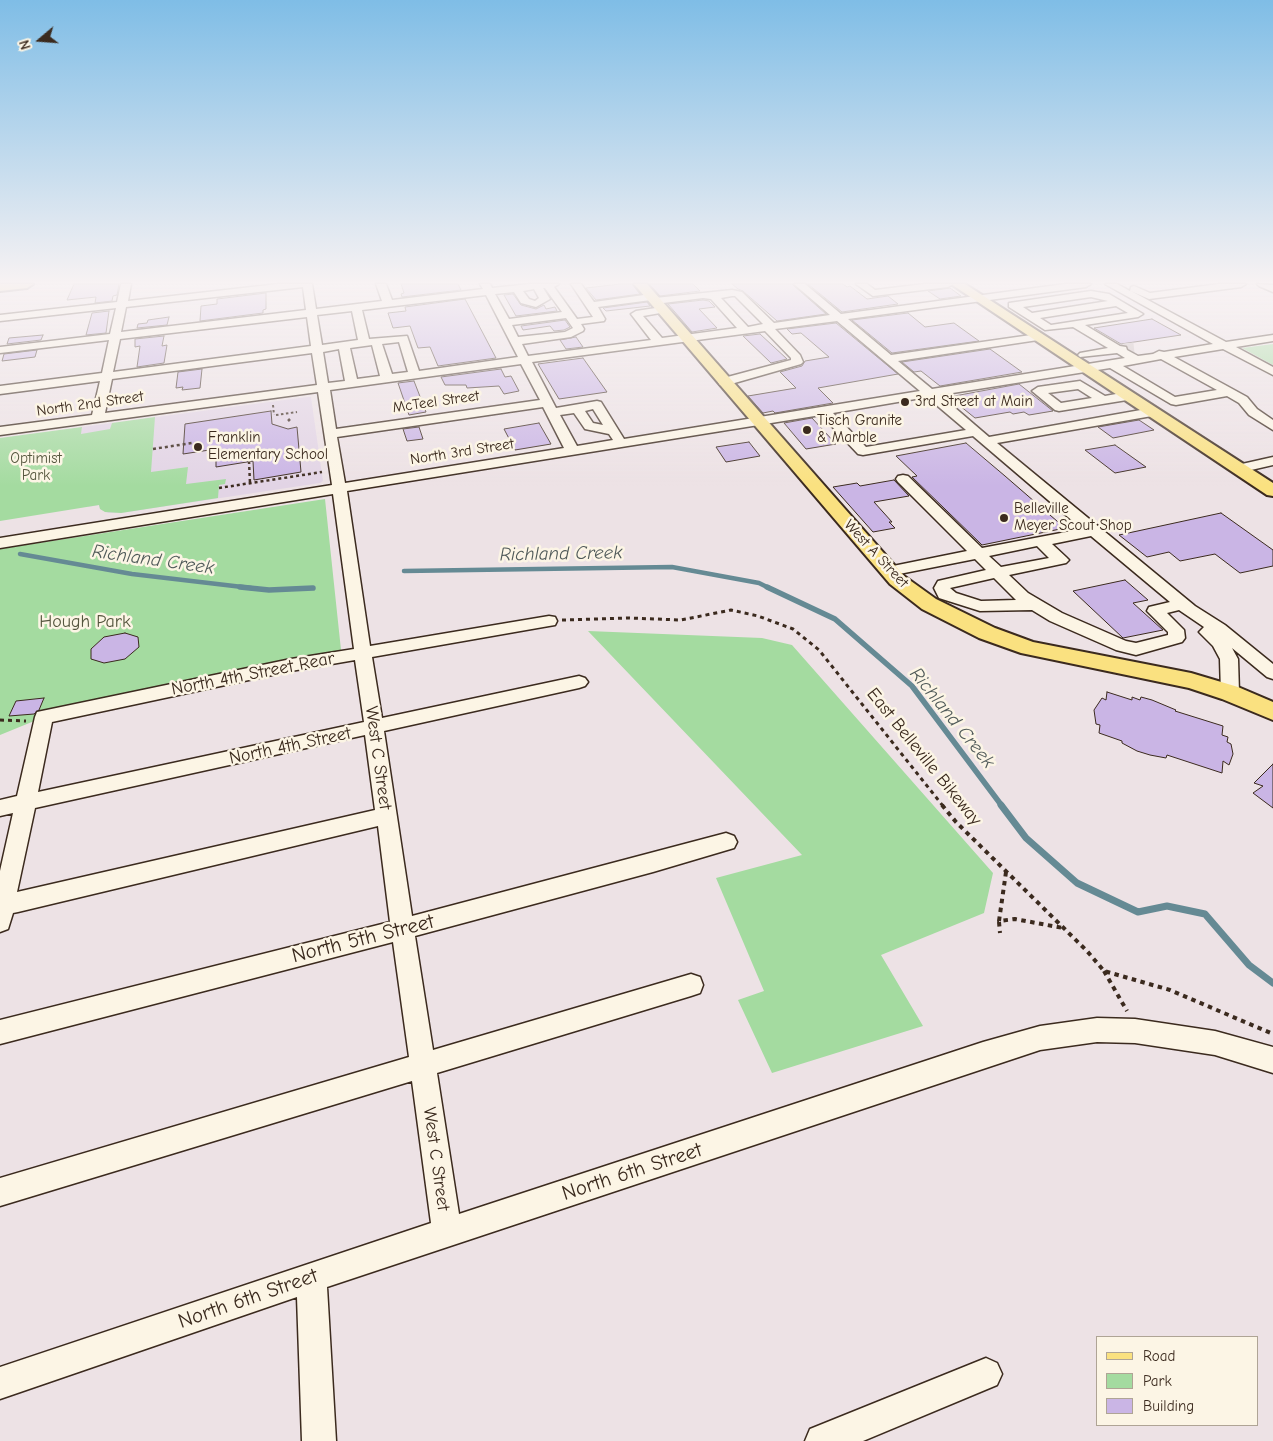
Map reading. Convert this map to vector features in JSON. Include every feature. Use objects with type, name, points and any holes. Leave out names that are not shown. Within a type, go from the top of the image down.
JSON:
[{"type":"main road","name":"West A Street","points":[[698,351],[889,572],[909,591],[940,610],[987,633],[1029,648],[1192,681],[1230,693],[1273,712]]},
{"type":"main road","points":[[1065,351],[1084,361],[1124,393],[1152,412],[1269,486]]},
{"type":"street","points":[[98,418],[112,351]]},
{"type":"street","points":[[0,390],[292,351]]},
{"type":"street","name":"West C Street","points":[[317,351],[340,488],[402,929],[448,1233]]},
{"type":"street","points":[[345,351],[352,384]]},
{"type":"street","points":[[374,351],[386,379]]},
{"type":"street","points":[[407,351],[415,375]]},
{"type":"street","points":[[520,351],[572,450]]},
{"type":"street","name":"North 2nd Street","points":[[0,431],[590,351]]},
{"type":"street","points":[[724,382],[746,377],[769,368],[797,362],[796,356],[792,351]]},
{"type":"street","points":[[879,351],[1186,607],[1219,629],[1273,673]]},
{"type":"street","points":[[888,359],[941,351]]},
{"type":"street","points":[[1084,361],[1118,351]]},
{"type":"street","points":[[1128,351],[1136,360]]},
{"type":"street","points":[[1153,351],[1248,404],[1253,412],[1273,426]]},
{"type":"street","name":"North 3rd Street","points":[[0,543],[572,450],[616,437],[758,420],[930,394],[1042,375],[1084,361],[1112,364],[1192,351]]},
{"type":"street","points":[[1234,351],[1273,372]]},
{"type":"street","points":[[1112,364],[1176,402],[1228,392]]},
{"type":"street","points":[[1042,375],[1060,388]]},
{"type":"street","points":[[1103,400],[1080,384],[1038,391],[1059,407],[1103,400],[1147,386]]},
{"type":"street","name":"McTeel Street","points":[[330,434],[549,408],[578,409],[597,406],[616,437]]},
{"type":"street","points":[[578,409],[589,426],[616,437]]},
{"type":"street","points":[[823,410],[863,451],[981,437],[1152,412]]},
{"type":"street","points":[[1238,468],[1273,461]]},
{"type":"street","points":[[903,479],[996,572],[1032,605],[1103,638],[1136,649],[1176,638],[1176,630],[1155,611],[1186,607]]},
{"type":"street","points":[[889,572],[1093,531]]},
{"type":"street","points":[[1032,605],[980,606],[958,601],[945,594],[942,588],[944,584],[1060,560],[1040,541]]},
{"type":"street","points":[[940,610],[958,601]]},
{"type":"street","points":[[1186,607],[1201,628],[1220,643],[1229,659],[1230,693]]},
{"type":"street","name":"North 4th Street Rear","points":[[44,717],[291,665],[549,621]]},
{"type":"street","points":[[1136,649],[1145,671]]},
{"type":"street","name":"North 4th Street","points":[[0,808],[579,682]]},
{"type":"street","points":[[1,913],[44,717]]},
{"type":"street","points":[[1,913],[18,902],[386,816]]},
{"type":"street","name":"North 5th Street","points":[[0,1032],[402,929],[726,842]]},
{"type":"street","points":[[0,1192],[691,985]]},
{"type":"street","name":"North 6th Street","points":[[0,1383],[310,1278],[1040,1038],[1097,1030],[1135,1031],[1215,1043],[1256,1053],[1273,1060]]},
{"type":"street","points":[[310,1278],[319,1441]]},
{"type":"street","points":[[822,1441],[986,1374]]},
{"type":"path","points":[[276,415],[297,412]]},
{"type":"path","points":[[153,449],[192,443]]},
{"type":"path","points":[[249,461],[250,483]]},
{"type":"path","points":[[219,488],[278,477],[324,472]]},
{"type":"path","name":"East Belleville Bikeway","points":[[549,621],[629,618],[681,620],[731,610],[758,616],[793,629],[819,650],[956,822],[1104,971],[1119,995],[1135,1031]]},
{"type":"path","points":[[0,720],[23,721],[44,717]]},
{"type":"path","points":[[1000,934],[999,921],[1006,872]]},
{"type":"path","points":[[999,921],[1015,919],[1063,928]]},
{"type":"path","points":[[1104,971],[1170,990],[1273,1034]]},
{"type":"shaded area","name":"Franklin Elementary School","points":[[311,397],[323,481],[320,483],[121,513],[108,513],[100,509],[99,505],[88,507],[76,460],[82,427]]},
{"type":"green space","points":[[1248,351],[1273,351],[1273,365]]},
{"type":"green space","name":"Optimist Park","points":[[155,417],[151,472],[188,467],[186,484],[226,479],[225,484],[219,485],[218,498],[121,513],[105,512],[100,509],[99,505],[0,521],[0,438],[82,427],[81,434],[110,429],[112,423]]},
{"type":"green space","name":"Hough Park","points":[[325,499],[341,650],[44,717],[0,735],[0,549]]},
{"type":"green space","points":[[588,631],[762,638],[792,645],[993,873],[984,913],[881,955],[923,1026],[772,1073],[738,1000],[764,991],[716,878],[802,855]]},
{"type":"building","points":[[37,351],[35,357],[2,361],[4,354]]},
{"type":"building","points":[[139,351],[166,351],[164,363],[137,367]]},
{"type":"building","points":[[432,351],[492,351],[496,358],[438,366]]},
{"type":"building","points":[[759,351],[779,351],[787,359],[771,363]]},
{"type":"building","points":[[822,351],[870,351],[898,374],[818,388],[833,403],[775,413],[773,411],[763,413],[748,396],[796,388],[780,372],[802,366],[805,361],[829,357]]},
{"type":"building","points":[[975,351],[993,351],[1022,372],[940,386],[921,371],[914,372],[902,362]]},
{"type":"building","points":[[583,358],[607,392],[559,399],[538,364]]},
{"type":"building","points":[[202,369],[200,388],[182,390],[183,387],[176,388],[178,372]]},
{"type":"building","points":[[501,369],[505,377],[511,376],[519,391],[504,394],[499,386],[467,388],[466,385],[445,385],[441,377]]},
{"type":"building","points":[[414,381],[426,412],[409,415],[398,383]]},
{"type":"building","points":[[1019,384],[1053,411],[1029,415],[1024,412],[1013,414],[1010,412],[975,418],[949,397]]},
{"type":"building","points":[[271,411],[272,424],[288,429],[297,427],[301,472],[254,480],[253,461],[216,467],[216,449],[183,454],[185,424]]},
{"type":"building","name":"Tisch Granite & Marble","points":[[812,418],[836,444],[806,449],[784,423]]},
{"type":"building","points":[[1139,420],[1154,430],[1113,438],[1098,427]]},
{"type":"building","points":[[539,423],[551,444],[515,450],[504,429]]},
{"type":"building","points":[[419,427],[423,439],[407,441],[403,429]]},
{"type":"building","points":[[749,442],[760,456],[726,462],[716,447]]},
{"type":"building","points":[[966,443],[1065,528],[982,545],[912,477],[917,476],[896,456]]},
{"type":"building","points":[[1115,445],[1146,467],[1115,473],[1085,450]]},
{"type":"building","points":[[894,480],[909,496],[874,502],[895,528],[873,532],[833,487],[857,483],[860,486]]},
{"type":"building","points":[[1221,513],[1273,550],[1273,566],[1240,573],[1215,554],[1180,561],[1169,552],[1147,557],[1119,535]]},
{"type":"building","points":[[1125,580],[1148,600],[1133,603],[1163,630],[1123,638],[1073,591]]},
{"type":"building","points":[[125,633],[138,637],[139,647],[125,659],[104,663],[91,659],[91,649],[104,637]]},
{"type":"building","points":[[1107,692],[1132,700],[1132,697],[1140,700],[1141,697],[1152,700],[1175,711],[1223,726],[1222,735],[1228,737],[1227,742],[1231,744],[1233,754],[1229,765],[1223,761],[1222,773],[1167,755],[1166,758],[1137,751],[1122,743],[1122,741],[1099,733],[1100,725],[1096,724],[1094,710],[1102,698],[1106,700]]},
{"type":"building","points":[[44,698],[39,710],[34,714],[9,716],[16,701]]},
{"type":"building","points":[[1273,764],[1273,808],[1253,793],[1263,786],[1254,783]]},
{"type":"waterway","name":"Richland Creek","points":[[20,554],[132,574],[251,588]]},
{"type":"waterway","name":"Richland Creek","points":[[404,571],[672,567],[759,583],[767,587]]},
{"type":"waterway","name":"Richland Creek","points":[[240,587],[269,590],[313,588]]},
{"type":"waterway","name":"Richland Creek","points":[[767,587],[835,619],[912,686],[1002,806]]},
{"type":"waterway","name":"Richland Creek","points":[[1001,805],[1026,838],[1077,883],[1138,912],[1167,906],[1205,914],[1249,965],[1273,983]]},
{"type":"place","name":"3rd Street at Main","points":[[905,402]]},
{"type":"place","name":"Tisch Granite & Marble","points":[[807,430]]},
{"type":"place","name":"Franklin Elementary School","points":[[198,447]]},
{"type":"place","name":"Belleville Meyer Scout Shop","points":[[1004,518]]}]
